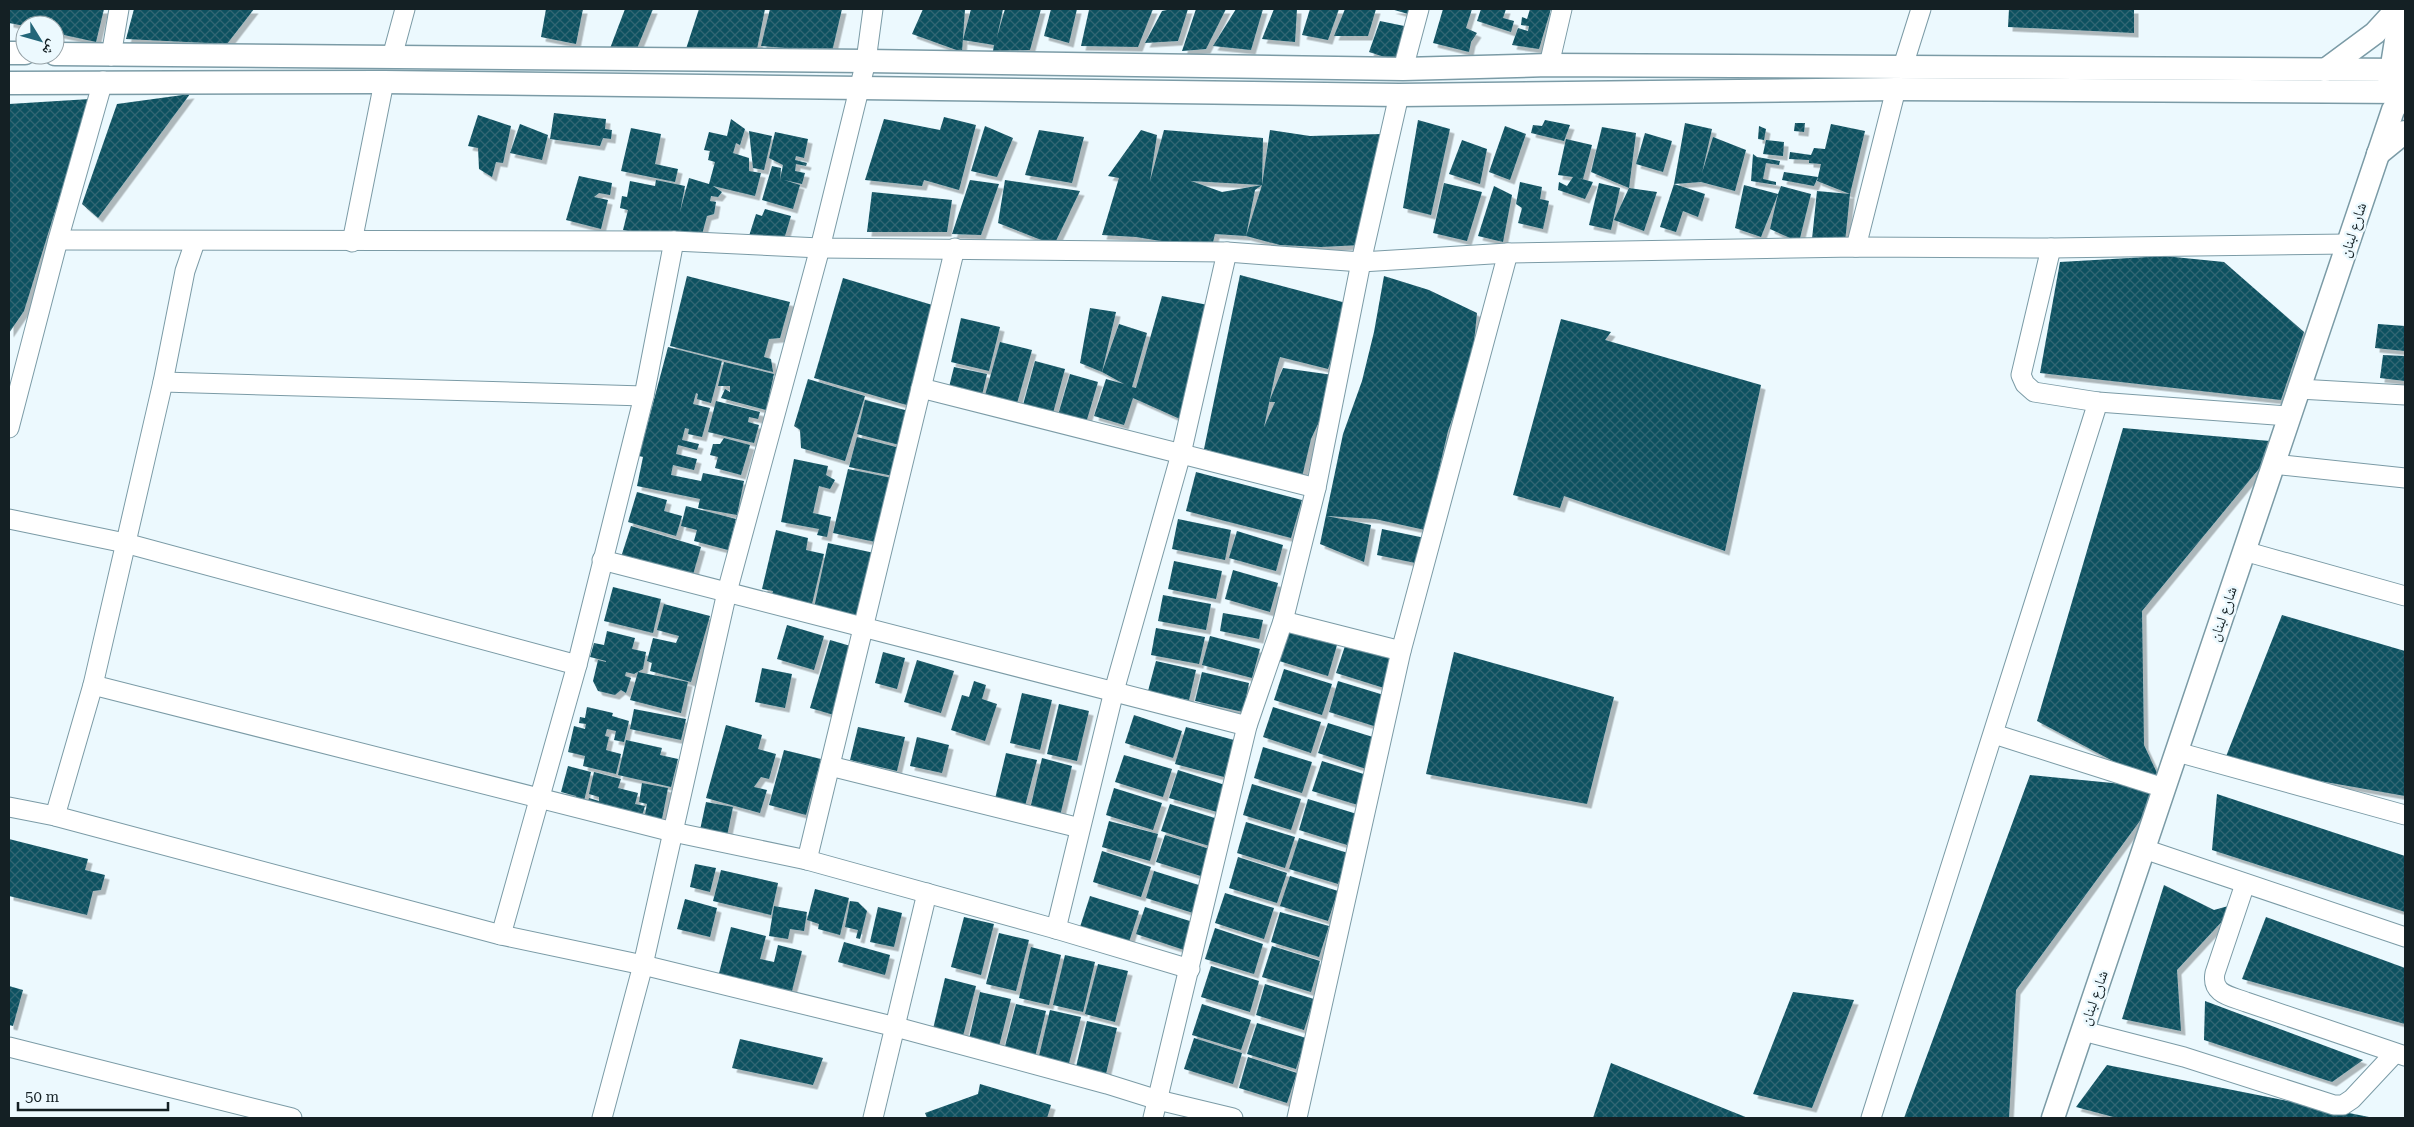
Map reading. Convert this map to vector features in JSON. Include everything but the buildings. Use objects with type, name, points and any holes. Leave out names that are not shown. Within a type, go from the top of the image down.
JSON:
[{"type":"street","points":[[111,56],[119,9]]},
{"type":"street","points":[[392,57],[405,9]]},
{"type":"street","points":[[602,1118],[643,965],[727,592],[820,248],[866,61],[873,9]]},
{"type":"street","points":[[1403,69],[1419,9]]},
{"type":"street","points":[[1548,65],[1562,9]]},
{"type":"street","points":[[1903,66],[1921,9]]},
{"type":"street","points":[[2325,70],[2375,33],[2397,9]]},
{"type":"street","name":"شارع لبنان","points":[[2053,1118],[2378,154],[2398,88],[2401,9]]},
{"type":"street","points":[[65,54],[866,61],[1403,69],[1548,65],[2325,70],[2398,88]]},
{"type":"street","points":[[9,83],[103,81],[384,82],[1399,95],[1896,89],[2398,88]]},
{"type":"street","points":[[9,428],[58,240],[103,81]]},
{"type":"street","points":[[352,242],[384,82]]},
{"type":"street","points":[[1856,247],[1896,89]]},
{"type":"street","points":[[1153,1118],[1247,726],[1282,621],[1316,488],[1361,262],[1399,95]]},
{"type":"street","points":[[2378,154],[2405,132]]},
{"type":"street","points":[[58,240],[195,242],[674,241],[820,248],[1227,252],[1361,262],[1508,253],[1856,247],[2051,248],[2348,244]]},
{"type":"street","points":[[501,935],[577,665],[644,396],[674,241]]},
{"type":"street","points":[[55,816],[93,685],[163,382],[185,270],[195,242]]},
{"type":"street","points":[[807,860],[955,248]]},
{"type":"street","points":[[2051,248],[2021,375],[2025,384],[2034,392],[2098,402],[2290,416]]},
{"type":"street","points":[[1056,929],[1114,691],[1181,454],[1227,252]]},
{"type":"street","points":[[1297,1118],[1401,651],[1508,253]]},
{"type":"street","points":[[163,382],[644,396]]},
{"type":"street","points":[[921,388],[1316,488]]},
{"type":"street","points":[[2299,389],[2405,395]]},
{"type":"street","points":[[1871,1118],[2098,402]]},
{"type":"street","points":[[2273,464],[2405,478]]},
{"type":"street","points":[[9,519],[125,543],[577,665]]},
{"type":"street","points":[[2244,551],[2405,596]]},
{"type":"street","points":[[602,560],[1247,726]]},
{"type":"street","points":[[1282,621],[1401,651]]},
{"type":"street","points":[[93,685],[673,832],[807,860],[1056,929],[1190,969]]},
{"type":"street","points":[[1994,734],[2164,788]]},
{"type":"street","points":[[2177,752],[2405,815]]},
{"type":"street","points":[[830,766],[1080,828]]},
{"type":"street","points":[[9,807],[55,816],[501,935],[643,965],[896,1027],[1107,1084],[1158,1100],[1233,1118]]},
{"type":"street","points":[[2144,849],[2405,937]]},
{"type":"street","points":[[2083,1030],[2184,1057],[2334,1105],[2343,1105],[2352,1099],[2400,1054],[2246,1002],[2227,994],[2215,987],[2213,983],[2245,884]]},
{"type":"street","points":[[873,1118],[927,893]]},
{"type":"street","points":[[9,1047],[292,1118]]}]
